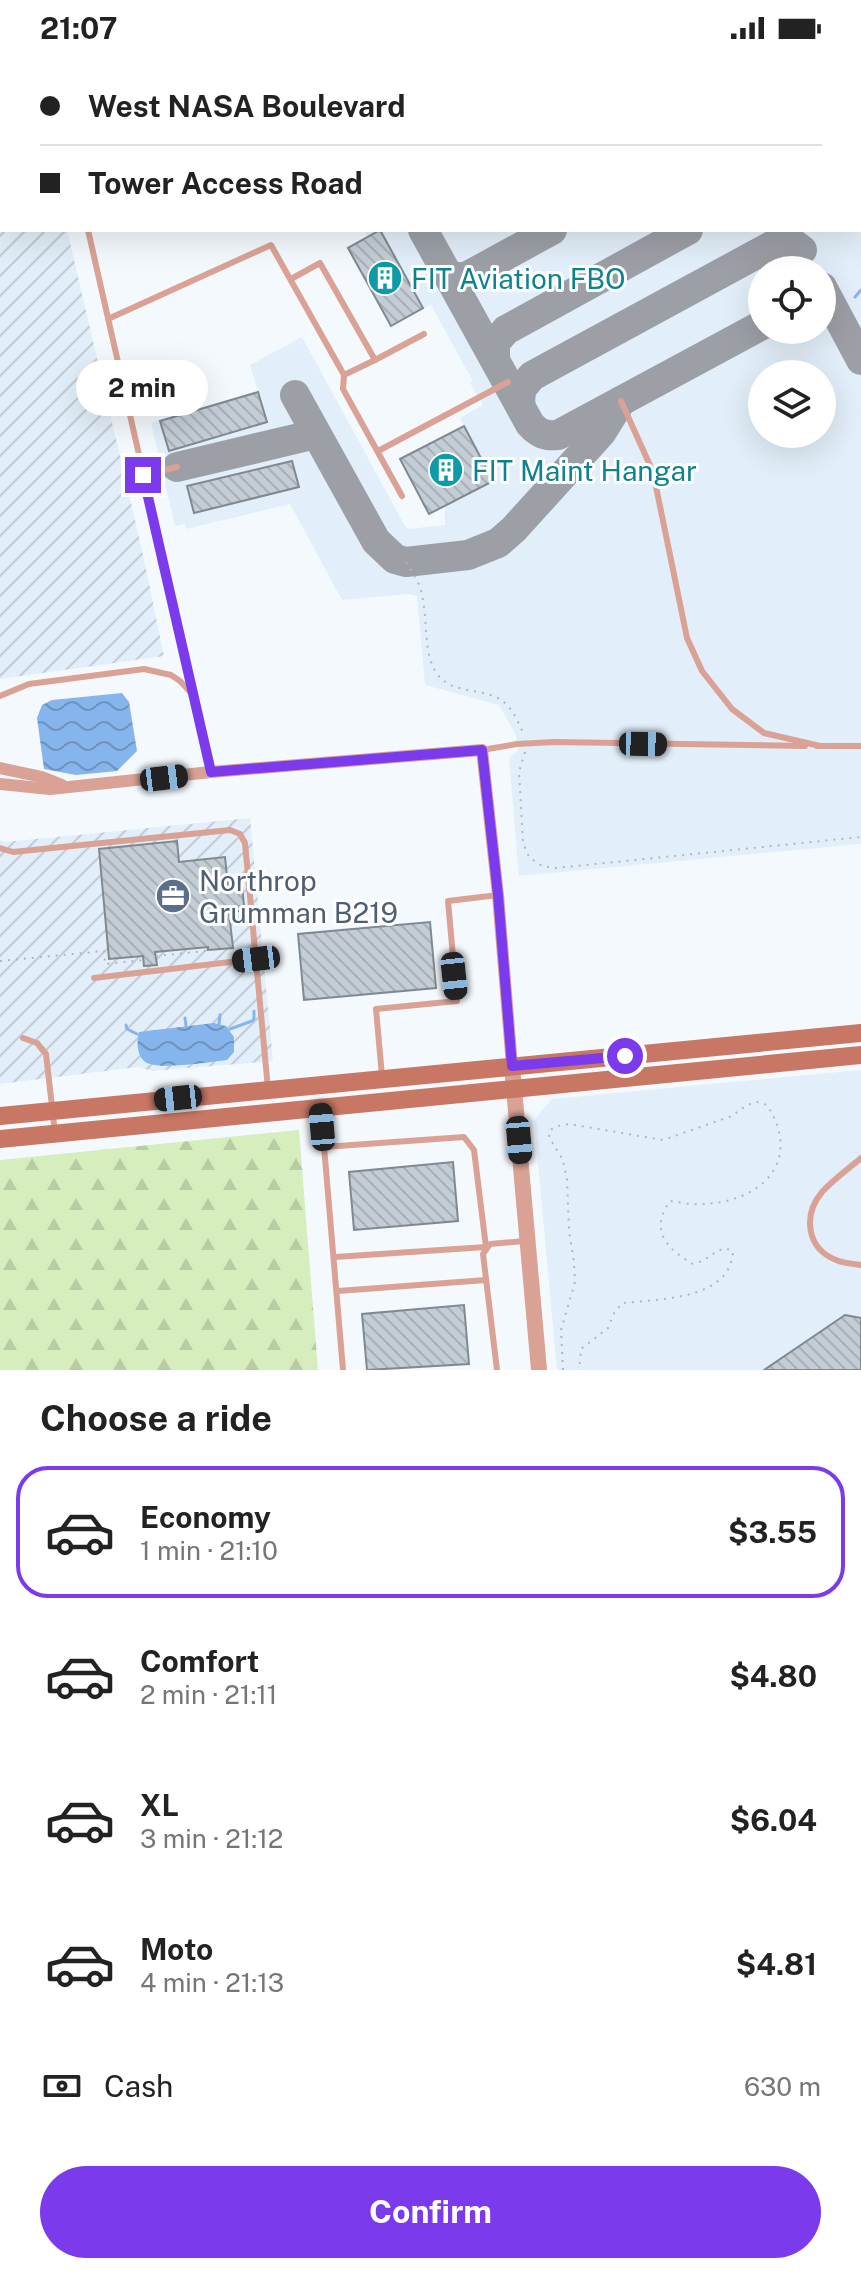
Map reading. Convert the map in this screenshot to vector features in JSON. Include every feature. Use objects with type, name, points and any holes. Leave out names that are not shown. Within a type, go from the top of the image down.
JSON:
[{"type":"main road","points":[[0,1116],[861,1033]]},
{"type":"main road","points":[[0,1139],[861,1055]]},
{"type":"street","points":[[0,784],[50,789],[211,772],[482,750],[498,895],[539,1370]]},
{"type":"street","points":[[3,767],[65,786]]},
{"type":"lane","points":[[88,232],[211,772]]},
{"type":"lane","points":[[108,319],[271,245],[344,375],[343,389],[402,496]]},
{"type":"lane","points":[[291,279],[320,263],[375,360]]},
{"type":"lane","points":[[344,375],[424,334]]},
{"type":"lane","points":[[378,451],[508,382]]},
{"type":"lane","points":[[621,401],[653,472],[687,638],[702,671],[732,709],[764,733],[820,746]]},
{"type":"lane","points":[[143,475],[177,467]]},
{"type":"lane","points":[[0,696],[29,684],[144,669],[171,675],[193,695]]},
{"type":"lane","points":[[482,750],[528,744],[861,746]]},
{"type":"lane","points":[[0,848],[13,852],[236,831],[245,843],[268,1090]]},
{"type":"lane","points":[[382,1079],[376,1009],[457,1001],[448,901],[498,895]]},
{"type":"lane","points":[[94,978],[256,959]]},
{"type":"lane","points":[[23,1038],[37,1043],[46,1054],[56,1134]]},
{"type":"lane","points":[[320,1108],[343,1370]]},
{"type":"lane","points":[[324,1147],[464,1137],[474,1150],[497,1370]]},
{"type":"lane","points":[[861,1158],[823,1191],[812,1208],[809,1226],[815,1247],[836,1260],[861,1265]]},
{"type":"lane","points":[[335,1257],[486,1247],[490,1244],[528,1241]]},
{"type":"lane","points":[[338,1291],[486,1280]]},
{"type":"path","points":[[406,562],[422,595],[433,667],[440,679],[504,702],[528,744],[519,772],[523,843],[529,857],[542,866],[556,868],[861,837]]},
{"type":"path","points":[[0,961],[104,951],[105,964],[143,960]]},
{"type":"path","points":[[156,956],[206,951],[210,957]]},
{"type":"path","points":[[563,1370],[561,1330],[575,1282],[574,1262],[567,1180],[563,1160],[549,1137],[550,1130],[569,1124],[663,1140],[732,1116],[747,1105],[757,1102],[767,1105],[777,1126],[782,1151],[776,1167],[763,1185],[750,1194],[730,1200],[702,1204],[670,1201],[663,1211],[661,1230],[668,1247],[693,1264],[704,1262],[717,1250],[726,1248],[733,1252],[733,1261],[726,1276],[689,1294],[623,1303],[615,1311],[608,1328],[581,1349],[579,1370]]},
{"type":"shaded area","points":[[0,232],[67,232],[164,656],[0,679]]},
{"type":"shaded area","points":[[365,232],[861,232],[861,844],[519,876],[509,758],[518,751],[516,735],[499,705],[425,685],[417,596],[408,594],[342,600],[290,504],[186,529],[185,524],[175,526],[151,423],[258,392],[250,365],[302,337],[405,526],[409,529],[445,525],[445,506],[429,514],[400,459],[464,426],[460,418],[483,405],[431,305],[391,326],[348,248],[367,237]]},
{"type":"shaded area","points":[[250,818],[273,1061],[152,1071],[138,1067],[0,1084],[0,840],[5,842]]},
{"type":"shaded area","points":[[861,1070],[861,1370],[557,1370],[534,1120],[552,1099]]},
{"type":"green space","points":[[299,1130],[318,1370],[0,1370],[0,1160]]},
{"type":"water","points":[[122,693],[129,702],[137,751],[117,771],[76,775],[44,769],[37,718],[42,705],[52,700]]},
{"type":"water","points":[[214,1023],[226,1026],[234,1037],[234,1052],[227,1060],[166,1066],[146,1062],[140,1055],[139,1032]]},
{"type":"building","name":"FIT Aviation FBO","points":[[381,232],[423,308],[391,326],[348,248]]},
{"type":"building","points":[[258,392],[267,422],[169,451],[160,421]]},
{"type":"building","name":"FIT Maint Hangar","points":[[464,426],[493,481],[429,514],[400,459]]},
{"type":"building","points":[[292,461],[299,487],[194,513],[187,486]]},
{"type":"building","name":"Northrop Grumman B219","points":[[177,841],[179,862],[225,857],[228,886],[242,885],[244,906],[240,906],[241,911],[229,912],[233,948],[155,952],[157,965],[144,966],[143,956],[109,959],[99,849]]},
{"type":"building","points":[[430,922],[436,988],[304,1000],[298,934]]},
{"type":"building","points":[[453,1162],[458,1221],[354,1230],[349,1172]]},
{"type":"building","points":[[464,1305],[469,1364],[367,1370],[362,1314]]},
{"type":"building","points":[[845,1315],[861,1318],[861,1370],[764,1370]]},
{"type":"waterway","points":[[855,297],[861,290]]},
{"type":"waterway","points":[[230,1029],[252,1021],[254,1011]]},
{"type":"waterway","points":[[219,1024],[220,1015]]},
{"type":"waterway","points":[[185,1018],[186,1026]]},
{"type":"waterway","points":[[126,1025],[127,1029],[137,1034]]},
{"type":"taxiway","points":[[424,232],[530,424],[546,435],[558,435],[748,333]]},
{"type":"taxiway","points":[[445,271],[453,277],[466,277],[548,232]]},
{"type":"taxiway","points":[[495,359],[495,343],[506,330],[684,232]]},
{"type":"taxiway","points":[[520,405],[521,389],[532,376],[775,244],[794,244],[802,250]]},
{"type":"taxiway","points":[[836,313],[861,360]]},
{"type":"taxiway","points":[[295,395],[376,541],[395,559],[406,562],[468,555],[498,543],[601,433],[621,401]]},
{"type":"taxiway","points":[[177,467],[316,434]]},
{"type":"place","name":"FIT Aviation FBO","points":[[385,278]]},
{"type":"place","name":"FIT Maint Hangar","points":[[446,470]]},
{"type":"place","name":"Northrop Grumman B219","points":[[173,896]]},
{"type":"route","points":[[143,475],[211,772],[482,750],[512,1066],[625,1056]]}]
